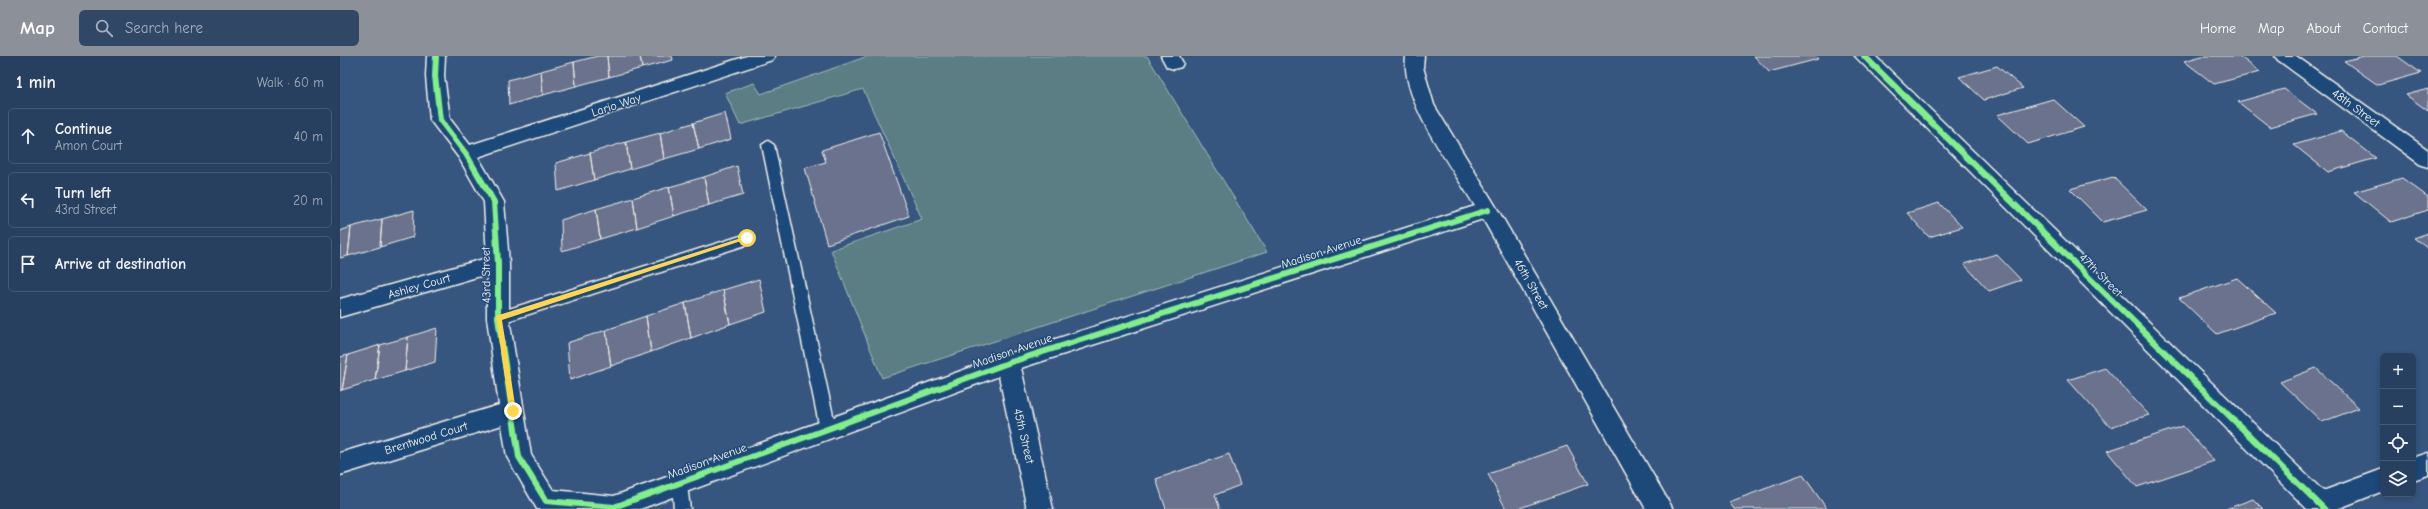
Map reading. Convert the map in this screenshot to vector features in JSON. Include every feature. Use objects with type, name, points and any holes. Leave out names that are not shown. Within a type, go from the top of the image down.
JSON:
[{"type":"street","name":"43rd Street","points":[[436,56],[435,76],[440,120],[466,154],[494,202],[498,263],[498,318],[519,457],[543,505]]},
{"type":"street","name":"Lario Way","points":[[466,154],[766,56]]},
{"type":"street","name":"46th Street","points":[[1414,56],[1414,67],[1424,105],[1488,210],[1660,509]]},
{"type":"street","name":"47th Street","points":[[1864,56],[2321,506]]},
{"type":"street","name":"48th Street","points":[[2284,56],[2428,160]]},
{"type":"street","name":"Madison Avenue","points":[[543,505],[614,507],[1008,363],[1488,210]]},
{"type":"street","name":"Ashley Court","points":[[340,308],[498,263]]},
{"type":"street","name":"45th Street","points":[[1008,363],[1040,509]]},
{"type":"street","name":"Brentwood Court","points":[[340,464],[513,411]]},
{"type":"street","points":[[2416,468],[2428,464]]},
{"type":"street","points":[[2321,506],[2380,481]]},
{"type":"lane","points":[[768,145],[828,429]]},
{"type":"lane","points":[[498,318],[747,238]]},
{"type":"lane","points":[[680,483],[682,509]]},
{"type":"green space","points":[[868,56],[1147,56],[1267,252],[882,378],[831,250],[922,219],[863,89],[740,125],[725,93],[754,83],[761,94]]},
{"type":"building","points":[[598,56],[607,56],[609,77],[576,86],[574,62]]},
{"type":"building","points":[[607,56],[640,56],[642,68],[609,77]]},
{"type":"building","points":[[640,56],[672,56],[673,60],[642,68]]},
{"type":"building","points":[[1754,56],[1815,56],[1818,59],[1769,72]]},
{"type":"building","points":[[2202,56],[2239,56],[2260,72],[2214,84],[2184,61]]},
{"type":"building","points":[[2364,56],[2397,56],[2421,73],[2378,85],[2344,61]]},
{"type":"building","points":[[574,62],[576,86],[543,95],[541,71]]},
{"type":"building","points":[[1997,66],[2023,88],[1984,100],[1959,77]]},
{"type":"building","points":[[541,71],[543,95],[509,105],[508,80]]},
{"type":"building","points":[[2284,89],[2317,114],[2270,127],[2238,102]]},
{"type":"building","points":[[2428,89],[2428,111],[2406,95]]},
{"type":"building","points":[[2053,99],[2084,127],[2028,144],[1997,115]]},
{"type":"building","points":[[725,113],[731,139],[699,149],[693,123]]},
{"type":"building","points":[[693,123],[699,149],[664,159],[660,133]]},
{"type":"building","points":[[2341,131],[2376,158],[2328,172],[2294,145]]},
{"type":"building","points":[[879,132],[909,216],[827,244],[805,168],[826,162],[822,150]]},
{"type":"building","points":[[660,133],[664,159],[630,169],[626,142]]},
{"type":"building","points":[[626,142],[630,169],[594,180],[590,153]]},
{"type":"building","points":[[590,153],[594,180],[558,191],[556,163]]},
{"type":"building","points":[[737,166],[743,195],[709,205],[704,177]]},
{"type":"building","points":[[704,177],[709,205],[674,216],[669,187]]},
{"type":"building","points":[[2113,177],[2147,210],[2103,222],[2070,189]]},
{"type":"building","points":[[2402,178],[2428,197],[2428,210],[2391,222],[2354,192]]},
{"type":"building","points":[[669,187],[674,216],[637,228],[633,198]]},
{"type":"building","points":[[633,198],[637,228],[600,239],[596,209]]},
{"type":"building","points":[[1939,203],[1962,227],[1929,237],[1907,213]]},
{"type":"building","points":[[596,209],[600,239],[562,251],[561,220]]},
{"type":"building","points":[[414,210],[413,237],[380,247],[382,219]]},
{"type":"building","points":[[382,219],[380,247],[348,256],[351,227]]},
{"type":"building","points":[[351,227],[348,256],[340,258],[340,231]]},
{"type":"building","points":[[2428,233],[2428,249],[2414,238]]},
{"type":"building","points":[[1996,254],[2021,280],[1989,291],[1964,264]]},
{"type":"building","points":[[2237,278],[2276,313],[2217,334],[2179,298]]},
{"type":"building","points":[[759,279],[766,312],[730,324],[723,290]]},
{"type":"building","points":[[723,290],[730,324],[691,338],[685,303]]},
{"type":"building","points":[[685,303],[691,338],[651,352],[646,316]]},
{"type":"building","points":[[646,316],[651,352],[611,366],[606,330]]},
{"type":"building","points":[[437,328],[435,362],[405,371],[408,337]]},
{"type":"building","points":[[606,330],[611,366],[570,380],[567,343]]},
{"type":"building","points":[[408,337],[405,371],[375,380],[380,345]]},
{"type":"building","points":[[380,345],[375,380],[342,390],[348,355]]},
{"type":"building","points":[[348,355],[342,390],[340,391],[340,357]]},
{"type":"building","points":[[2105,368],[2149,415],[2110,427],[2068,380]]},
{"type":"building","points":[[2316,368],[2359,408],[2322,422],[2280,382]]},
{"type":"building","points":[[2183,426],[2214,461],[2137,487],[2107,451]]},
{"type":"building","points":[[1567,446],[1588,484],[1517,509],[1506,509],[1488,474]]},
{"type":"building","points":[[1229,454],[1240,485],[1215,495],[1220,509],[1166,509],[1156,479]]},
{"type":"building","points":[[1803,475],[1827,509],[1734,509],[1729,502]]},
{"type":"building","points":[[2253,499],[2263,509],[2226,509]]},
{"type":"cycle path","points":[[436,56],[435,76],[440,120],[466,154],[494,202],[498,263],[498,318],[519,457],[546,501],[614,507],[1008,363],[1488,210]]},
{"type":"cycle path","points":[[1864,56],[2324,509]]},
{"type":"route","points":[[513,411],[498,318],[747,238]]}]
